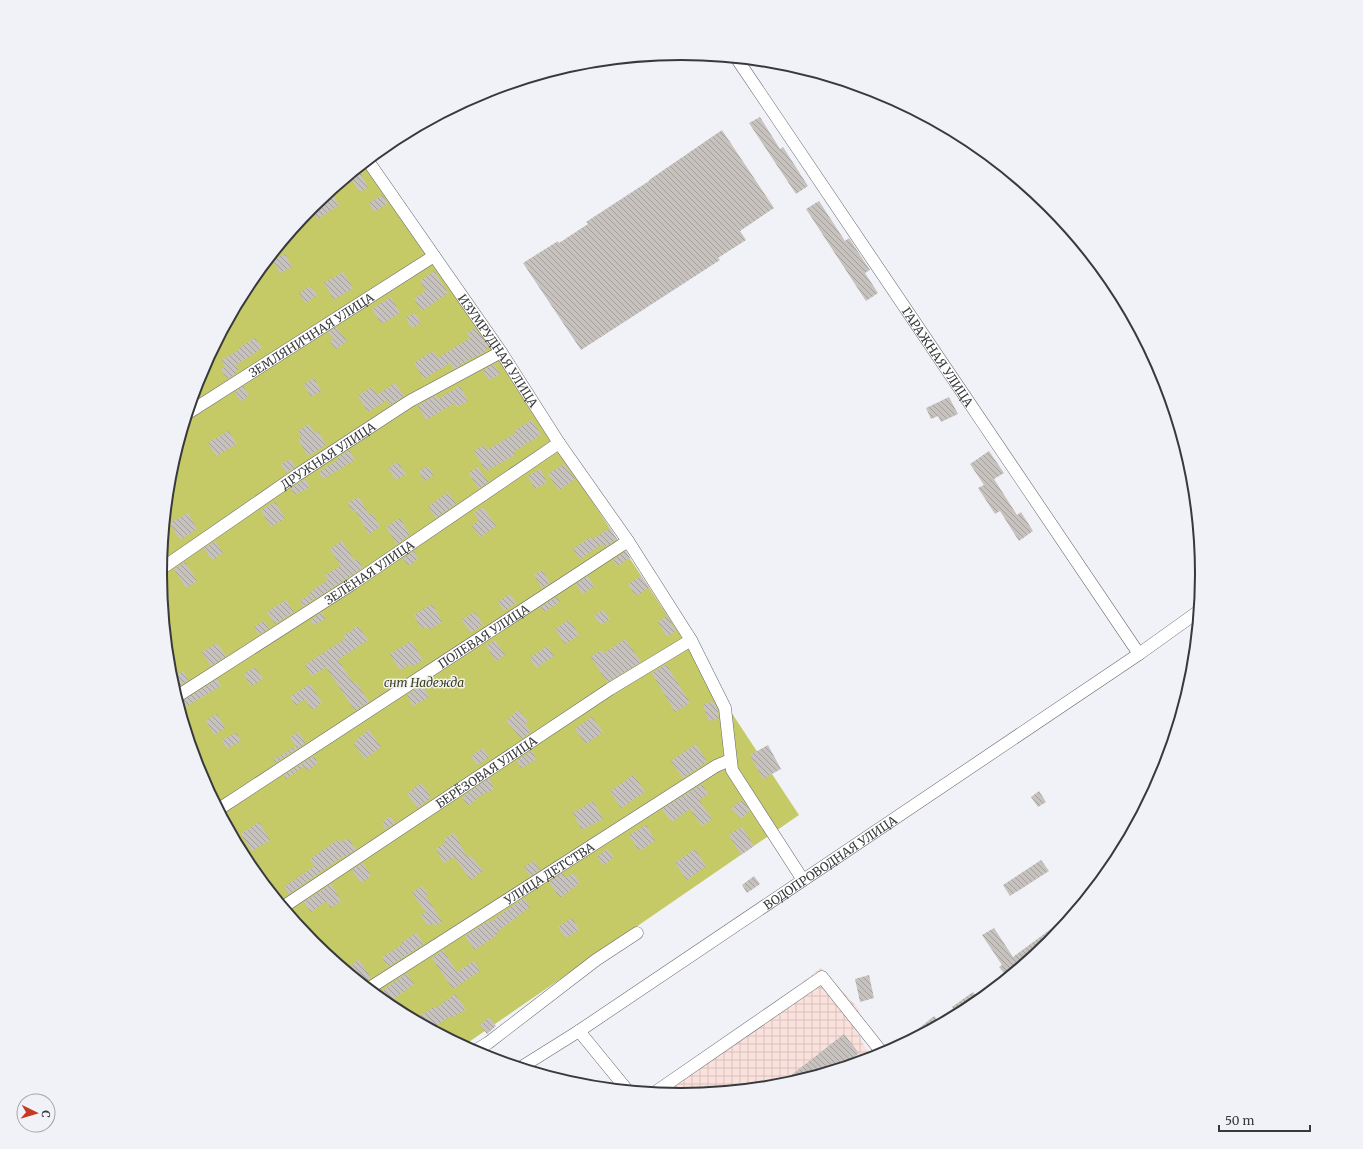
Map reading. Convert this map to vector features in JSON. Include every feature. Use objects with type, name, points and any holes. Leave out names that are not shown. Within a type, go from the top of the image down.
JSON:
[{"type":"street","name":"ГАРАЖНАЯ УЛИЦА","points":[[741,63],[1139,654]]},
{"type":"street","name":"ИЗУМРУДНАЯ УЛИЦА","points":[[370,164],[501,352],[559,443],[628,541],[691,640],[725,708],[732,770],[803,880]]},
{"type":"street","name":"ЗЕМЛЯНИЧНАЯ УЛИЦА","points":[[194,409],[434,256]]},
{"type":"street","name":"ДРУЖНАЯ УЛИЦА","points":[[167,565],[297,475],[410,401],[501,352]]},
{"type":"street","name":"ЗЕЛЁНАЯ УЛИЦА","points":[[181,693],[352,584],[559,443]]},
{"type":"street","name":"ПОЛЕВАЯ УЛИЦА","points":[[223,807],[628,541]]},
{"type":"street","name":"ВОДОПРОВОДНАЯ УЛИЦА","points":[[525,1065],[803,880],[1194,615]]},
{"type":"street","name":"БЕРЁЗОВАЯ УЛИЦА","points":[[287,904],[610,689],[691,640]]},
{"type":"street","name":"УЛИЦА ДЕТСТВА","points":[[373,986],[716,766],[730,760]]},
{"type":"street","points":[[480,1048],[596,960],[637,933]]},
{"type":"street","points":[[672,1089],[822,977],[879,1049]]},
{"type":"street","points":[[578,1031],[624,1086]]},
{"type":"shaded area","points":[[821,968],[859,1009],[856,1025],[862,1042],[869,1053],[847,1062],[815,1071],[749,1085],[715,1088],[663,1088]]},
{"type":"green space","name":"снт Надежда","points":[[370,164],[799,815],[468,1042],[424,1020],[396,1002],[368,983],[342,961],[295,914],[273,888],[254,860],[236,832],[206,771],[194,740],[177,675],[171,642],[168,608],[167,574],[171,507],[177,474],[194,409],[220,347],[236,317],[273,261],[295,235],[342,188]]},
{"type":"building","points":[[760,117],[780,149],[783,147],[808,186],[796,194],[749,123]]},
{"type":"building","points":[[722,130],[774,208],[740,231],[746,240],[718,258],[720,260],[581,350],[523,263],[558,241],[559,243],[588,224],[586,222],[649,181]]},
{"type":"building","points":[[360,173],[368,187],[360,192],[352,180]]},
{"type":"building","points":[[382,195],[388,203],[374,212],[369,203]]},
{"type":"building","points":[[333,196],[339,205],[318,219],[315,214]]},
{"type":"building","points":[[819,201],[845,241],[849,238],[870,270],[865,273],[878,293],[866,301],[806,209]]},
{"type":"building","points":[[285,254],[292,267],[280,273],[273,261]]},
{"type":"building","points":[[434,271],[448,293],[422,311],[414,299],[426,290],[420,281]]},
{"type":"building","points":[[343,272],[353,288],[334,300],[324,283]]},
{"type":"building","points":[[310,286],[317,295],[306,303],[299,294]]},
{"type":"building","points":[[391,297],[400,313],[382,324],[372,309]]},
{"type":"building","points":[[415,313],[421,323],[412,328],[406,318]]},
{"type":"building","points":[[336,327],[347,341],[336,349],[330,342],[334,339],[328,332]]},
{"type":"building","points":[[475,328],[489,347],[485,350],[486,351],[454,369],[450,363],[424,379],[414,363],[433,351],[438,358],[470,338],[467,333]]},
{"type":"building","points":[[255,338],[262,348],[236,365],[238,370],[235,372],[236,374],[227,379],[221,369],[225,367],[222,360]]},
{"type":"building","points":[[494,364],[500,374],[489,380],[483,370]]},
{"type":"building","points":[[314,378],[321,391],[311,397],[304,384]]},
{"type":"building","points":[[395,383],[404,396],[390,405],[387,400],[368,412],[358,396],[372,387],[377,395]]},
{"type":"building","points":[[243,386],[249,396],[240,401],[235,392]]},
{"type":"building","points":[[460,386],[468,401],[457,407],[455,403],[426,420],[418,406],[436,395],[438,399]]},
{"type":"building","points":[[949,397],[958,414],[941,422],[938,416],[931,419],[926,408]]},
{"type":"building","points":[[532,420],[541,435],[513,452],[515,455],[486,471],[474,451],[484,445],[487,450],[516,433],[515,430]]},
{"type":"building","points":[[309,424],[315,434],[318,431],[326,445],[308,456],[298,439],[302,437],[298,431]]},
{"type":"building","points":[[228,431],[237,444],[216,456],[208,443]]},
{"type":"building","points":[[349,450],[355,460],[323,479],[319,472],[338,460],[337,458]]},
{"type":"building","points":[[989,451],[1004,473],[994,479],[1017,515],[1021,512],[1033,531],[1019,541],[1000,511],[995,514],[978,488],[984,485],[970,464]]},
{"type":"building","points":[[290,459],[295,467],[287,473],[281,464]]},
{"type":"building","points":[[398,462],[406,474],[396,480],[388,468]]},
{"type":"building","points":[[564,464],[575,479],[559,490],[548,474]]},
{"type":"building","points":[[428,466],[434,475],[424,481],[419,471]]},
{"type":"building","points":[[478,467],[488,482],[479,489],[469,473]]},
{"type":"building","points":[[540,469],[547,482],[535,489],[528,476]]},
{"type":"building","points":[[305,479],[310,487],[295,495],[291,488]]},
{"type":"building","points":[[448,492],[456,504],[436,518],[428,507]]},
{"type":"building","points":[[359,497],[369,515],[372,513],[380,527],[369,534],[355,510],[352,511],[348,503]]},
{"type":"building","points":[[275,502],[285,518],[271,527],[261,510]]},
{"type":"building","points":[[483,507],[496,526],[480,537],[472,526],[479,520],[474,513]]},
{"type":"building","points":[[188,513],[197,529],[180,540],[170,523]]},
{"type":"building","points":[[400,518],[410,535],[397,544],[386,527]]},
{"type":"building","points":[[610,528],[617,539],[605,547],[602,544],[580,559],[573,549],[591,537],[593,539]]},
{"type":"building","points":[[215,541],[223,553],[212,560],[204,548]]},
{"type":"building","points":[[342,541],[355,561],[357,559],[363,568],[315,599],[310,592],[328,580],[325,575],[341,566],[330,549]]},
{"type":"building","points":[[414,551],[418,559],[408,566],[403,558]]},
{"type":"building","points":[[626,551],[630,558],[617,566],[613,560]]},
{"type":"building","points":[[185,562],[197,581],[186,588],[174,569]]},
{"type":"building","points":[[542,570],[550,583],[542,588],[534,575]]},
{"type":"building","points":[[588,576],[594,586],[583,594],[576,584]]},
{"type":"building","points":[[641,576],[649,587],[636,596],[628,584]]},
{"type":"building","points":[[311,594],[314,599],[303,607],[300,601]]},
{"type":"building","points":[[510,594],[516,603],[504,611],[498,602]]},
{"type":"building","points":[[556,597],[560,602],[544,612],[541,607]]},
{"type":"building","points":[[286,600],[294,612],[275,624],[267,612]]},
{"type":"building","points":[[432,604],[442,622],[431,629],[420,627],[414,615]]},
{"type":"building","points":[[603,610],[610,619],[601,625],[594,616]]},
{"type":"building","points":[[322,612],[325,619],[314,625],[311,620]]},
{"type":"building","points":[[475,612],[483,624],[471,633],[462,620]]},
{"type":"building","points":[[667,616],[676,631],[667,637],[658,622]]},
{"type":"building","points":[[569,620],[579,635],[565,644],[555,629]]},
{"type":"building","points":[[264,621],[269,628],[259,635],[254,627]]},
{"type":"building","points":[[358,626],[368,640],[338,660],[354,684],[356,682],[369,702],[355,711],[326,667],[312,676],[305,665],[345,639],[343,636]]},
{"type":"building","points":[[625,639],[641,662],[608,682],[591,657],[601,650],[603,654]]},
{"type":"building","points":[[495,640],[505,655],[496,661],[486,646]]},
{"type":"building","points":[[411,641],[423,660],[412,667],[410,664],[400,670],[390,654]]},
{"type":"building","points":[[217,643],[226,656],[211,666],[202,652]]},
{"type":"building","points":[[547,646],[554,656],[536,668],[530,658]]},
{"type":"building","points":[[666,664],[690,703],[675,712],[652,673]]},
{"type":"building","points":[[255,667],[263,679],[251,686],[244,674]]},
{"type":"building","points":[[183,671],[189,680],[180,686],[177,675]]},
{"type":"building","points":[[217,679],[221,686],[185,707],[183,701]]},
{"type":"building","points":[[310,684],[322,703],[312,710],[305,699],[296,705],[290,697]]},
{"type":"building","points":[[422,685],[429,697],[413,706],[407,695]]},
{"type":"building","points":[[713,701],[718,710],[719,718],[709,721],[703,705]]},
{"type":"building","points":[[518,710],[528,721],[525,724],[531,732],[522,739],[506,721]]},
{"type":"building","points":[[217,714],[225,728],[214,735],[206,720]]},
{"type":"building","points":[[592,717],[603,732],[586,744],[575,729]]},
{"type":"building","points":[[369,730],[381,747],[365,759],[354,744],[358,740],[357,739]]},
{"type":"building","points":[[298,732],[306,743],[275,763],[273,760],[296,746],[290,737]]},
{"type":"building","points":[[236,733],[241,741],[227,749],[222,740]]},
{"type":"building","points":[[696,744],[707,762],[683,778],[671,761]]},
{"type":"building","points":[[768,745],[781,769],[763,779],[750,755]]},
{"type":"building","points":[[483,748],[489,757],[477,765],[471,756]]},
{"type":"building","points":[[532,751],[536,760],[521,768],[517,760]]},
{"type":"building","points":[[314,756],[318,763],[307,771],[304,766],[286,779],[284,775]]},
{"type":"building","points":[[634,775],[645,792],[621,808],[610,791]]},
{"type":"building","points":[[489,778],[494,789],[476,798],[477,799],[468,806],[462,797]]},
{"type":"building","points":[[421,783],[431,796],[418,808],[407,794]]},
{"type":"building","points":[[702,784],[708,794],[699,800],[712,819],[702,826],[690,809],[672,822],[662,809]]},
{"type":"building","points":[[1039,791],[1046,802],[1038,807],[1031,797]]},
{"type":"building","points":[[742,800],[750,811],[741,819],[731,808]]},
{"type":"building","points":[[593,801],[603,819],[582,830],[573,813]]},
{"type":"building","points":[[390,816],[395,823],[386,829],[382,823]]},
{"type":"building","points":[[259,822],[270,840],[252,851],[241,834]]},
{"type":"building","points":[[646,825],[655,841],[639,851],[629,835]]},
{"type":"building","points":[[742,827],[754,846],[741,855],[729,835]]},
{"type":"building","points":[[454,833],[468,858],[471,856],[483,871],[471,880],[454,857],[444,863],[436,849],[446,843],[444,839]]},
{"type":"building","points":[[348,838],[356,850],[342,857],[289,894],[284,887],[315,866],[310,859],[339,839],[341,843]]},
{"type":"building","points":[[607,849],[614,857],[604,865],[597,857]]},
{"type":"building","points":[[695,849],[706,866],[687,880],[675,863]]},
{"type":"building","points":[[1041,860],[1049,871],[1010,896],[1003,885]]},
{"type":"building","points":[[534,861],[540,870],[530,876],[524,867]]},
{"type":"building","points":[[363,863],[371,876],[361,883],[352,870]]},
{"type":"building","points":[[562,873],[566,878],[573,873],[580,883],[560,898],[549,882]]},
{"type":"building","points":[[754,876],[760,884],[747,893],[742,885]]},
{"type":"building","points":[[331,884],[341,901],[331,908],[327,901],[311,912],[304,902]]},
{"type":"building","points":[[422,886],[428,894],[426,896],[442,922],[435,926],[433,923],[428,926],[421,915],[426,912],[412,893]]},
{"type":"building","points":[[524,898],[530,907],[496,933],[497,935],[475,950],[465,936],[488,921],[489,923]]},
{"type":"building","points":[[572,918],[579,930],[566,938],[558,927]]},
{"type":"building","points":[[1061,922],[1005,974],[999,967],[1002,965],[982,935],[994,928],[1013,957]]},
{"type":"building","points":[[416,933],[424,944],[388,967],[382,957],[402,945],[401,943]]},
{"type":"building","points":[[443,950],[457,972],[474,961],[480,971],[453,989],[432,958]]},
{"type":"building","points":[[359,960],[371,978],[366,982],[349,967]]},
{"type":"building","points":[[406,973],[414,984],[393,1000],[381,992]]},
{"type":"building","points":[[869,975],[874,998],[860,1002],[855,979]]},
{"type":"building","points":[[973,992],[976,996],[954,1010],[952,1007]]},
{"type":"building","points":[[455,994],[466,1009],[452,1018],[450,1016],[435,1026],[419,1017],[434,1007],[435,1009]]},
{"type":"building","points":[[934,1016],[938,1021],[912,1034]]},
{"type":"building","points":[[489,1017],[496,1026],[487,1034],[480,1025]]},
{"type":"building","points":[[844,1034],[859,1053],[847,1062],[788,1077]]}]
